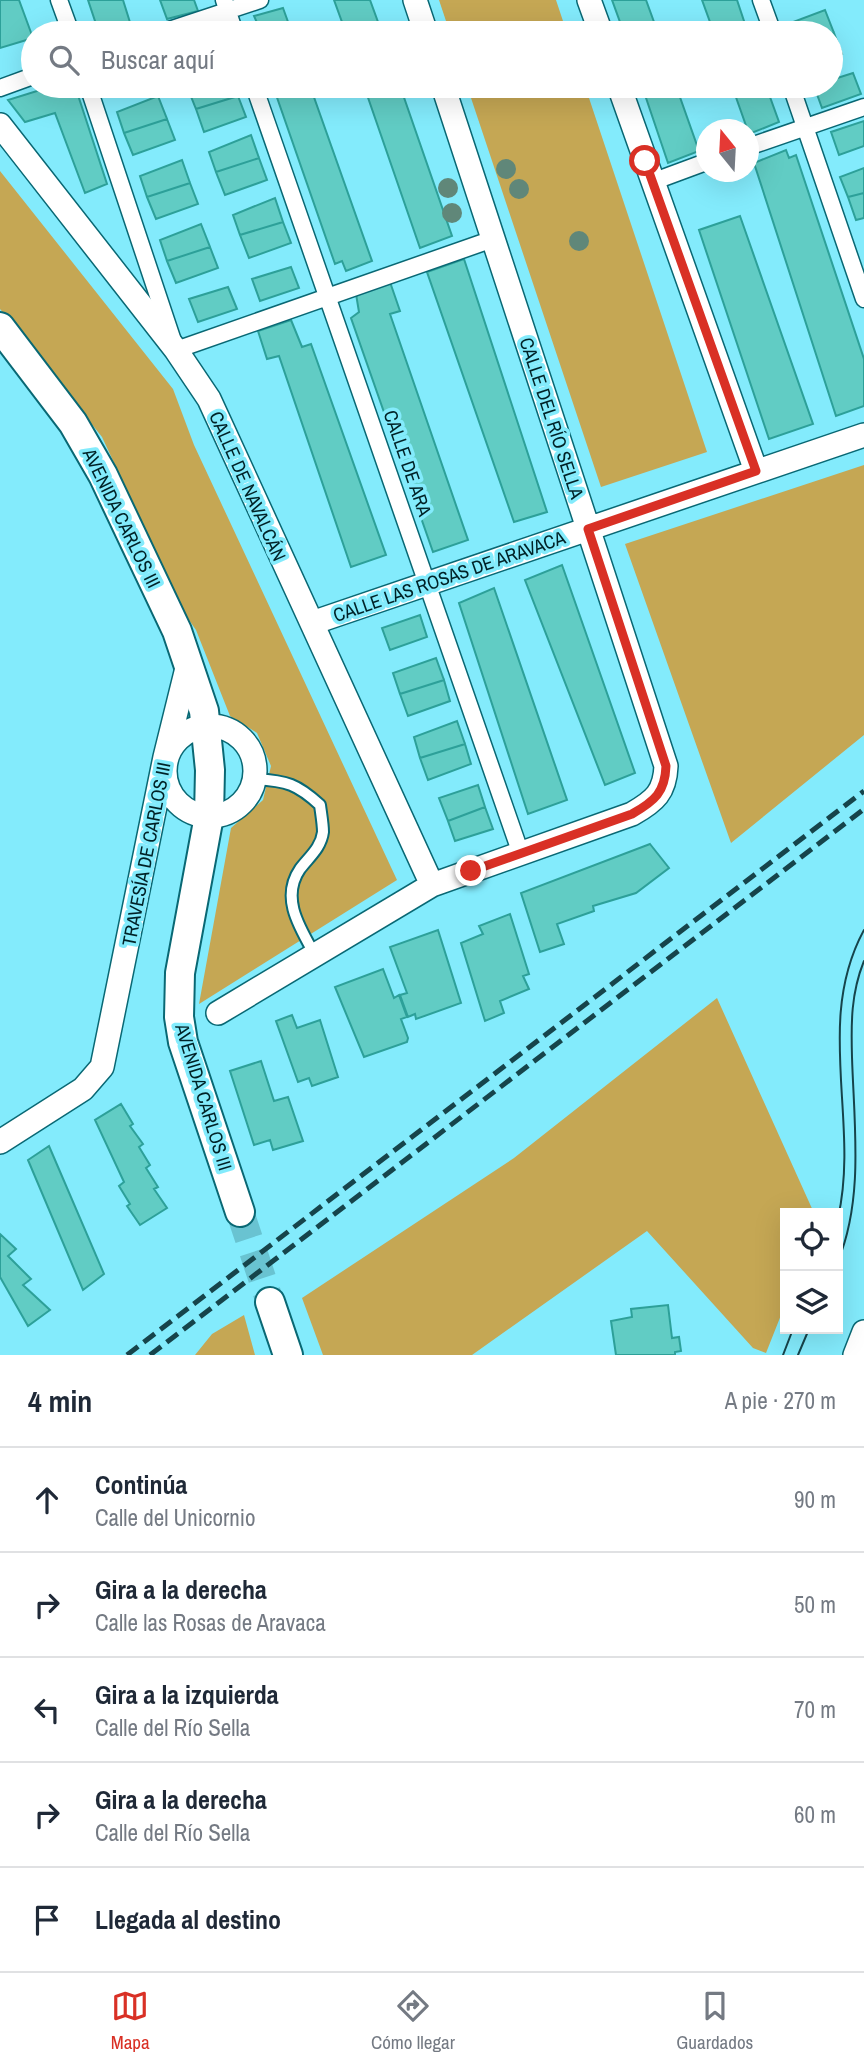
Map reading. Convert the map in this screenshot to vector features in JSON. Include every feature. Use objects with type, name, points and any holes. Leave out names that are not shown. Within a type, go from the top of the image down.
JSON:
[{"type":"street","points":[[59,0],[67,21]]},
{"type":"street","points":[[188,21],[226,5],[260,0]]},
{"type":"street","points":[[415,0],[422,21]]},
{"type":"street","points":[[589,0],[597,21]]},
{"type":"street","points":[[761,0],[769,21]]},
{"type":"street","points":[[0,88],[21,80]]},
{"type":"street","points":[[92,98],[176,350],[494,239]]},
{"type":"street","name":"CALLE DE ARA","points":[[258,98],[522,854]]},
{"type":"street","name":"CALLE DEL RÍO SELLA","points":[[218,1013],[432,886],[632,814],[652,803],[665,786],[666,766],[447,98]]},
{"type":"street","points":[[623,98],[756,471]]},
{"type":"street","points":[[795,98],[864,299]]},
{"type":"street","points":[[759,144],[864,107]]},
{"type":"street","name":"CALLE DE NAVALCÁN","points":[[0,125],[176,350],[209,399],[432,886]]},
{"type":"street","points":[[652,181],[696,166]]},
{"type":"street","name":"AVENIDA CARLOS III","points":[[0,327],[87,445],[177,631],[208,727],[209,816],[180,973],[179,1017],[183,1042],[240,1212]]},
{"type":"street","name":"CALLE LAS ROSAS DE ARAVACA","points":[[312,623],[864,435]]},
{"type":"street","name":"TRAVESÍA DE CARLOS III","points":[[0,1142],[83,1089],[102,1067],[109,1046],[165,757],[188,664]]},
{"type":"street","points":[[208,727],[227,728],[244,742],[253,758],[256,779],[247,798],[222,815],[209,816],[185,809],[173,795],[165,775],[165,757],[171,744],[188,730],[208,727]]},
{"type":"street","points":[[270,1302],[288,1355]]},
{"type":"street","points":[[855,1355],[864,1332]]},
{"type":"lane","points":[[256,779],[286,781],[304,790],[320,805],[323,834],[314,854],[292,885],[292,905],[300,929],[315,954]]},
{"type":"shaded area","points":[[439,0],[556,0],[563,21],[446,21]]},
{"type":"shaded area","points":[[471,98],[589,98],[707,452],[601,487]]},
{"type":"shaded area","points":[[0,171],[173,389],[194,445],[397,880],[199,1004],[231,828],[263,800],[271,766],[257,733],[230,716],[196,630],[184,613],[102,437],[0,309]]},
{"type":"shaded area","points":[[864,465],[864,735],[731,843],[625,544]]},
{"type":"shaded area","points":[[717,998],[812,1208],[780,1208],[780,1318],[766,1353],[753,1348],[647,1231],[472,1355],[323,1355],[302,1298],[514,1158]]},
{"type":"shaded area","points":[[244,1315],[255,1355],[195,1355],[212,1334]]},
{"type":"building","points":[[0,0],[19,0],[27,21],[21,21],[21,42],[0,48]]},
{"type":"building","points":[[88,0],[123,0],[130,21],[95,21]]},
{"type":"building","points":[[160,0],[194,0],[198,11],[167,19]]},
{"type":"building","points":[[334,0],[370,0],[378,21],[342,21]]},
{"type":"building","points":[[612,0],[646,0],[654,21],[620,21]]},
{"type":"building","points":[[702,0],[737,0],[744,21],[710,21]]},
{"type":"building","points":[[283,8],[288,21],[256,21],[254,16]]},
{"type":"building","points":[[825,10],[829,21],[796,21]]},
{"type":"building","points":[[853,73],[861,94],[822,108],[818,98],[843,98],[843,76]]},
{"type":"building","points":[[21,96],[79,98],[107,184],[85,193],[55,113],[25,122],[8,100]]},
{"type":"building","points":[[159,98],[167,119],[124,133],[117,112]]},
{"type":"building","points":[[192,98],[232,98],[196,109]]},
{"type":"building","points":[[239,98],[246,117],[204,132],[196,109]]},
{"type":"building","points":[[277,98],[314,98],[372,261],[346,271],[342,261],[335,264]]},
{"type":"building","points":[[368,98],[404,98],[452,236],[420,248]]},
{"type":"building","points":[[646,98],[680,98],[696,143],[696,152],[668,163]]},
{"type":"building","points":[[736,98],[770,98],[779,122],[759,130],[759,119],[744,119]]},
{"type":"building","points":[[167,119],[175,140],[133,155],[124,133]]},
{"type":"building","points":[[864,121],[864,146],[839,155],[831,132]]},
{"type":"building","points":[[251,135],[259,158],[216,172],[209,152]]},
{"type":"building","points":[[786,150],[789,158],[796,155],[864,359],[864,406],[836,416],[759,178],[759,161]]},
{"type":"building","points":[[259,158],[267,180],[225,195],[216,172]]},
{"type":"building","points":[[182,160],[190,183],[147,197],[140,176]]},
{"type":"building","points":[[864,168],[864,193],[848,197],[840,177]]},
{"type":"building","points":[[190,183],[198,204],[156,219],[147,197]]},
{"type":"building","points":[[864,193],[864,218],[856,220],[848,197]]},
{"type":"building","points":[[275,198],[283,222],[240,235],[233,215]]},
{"type":"building","points":[[740,216],[813,424],[769,439],[699,230]]},
{"type":"building","points":[[283,222],[291,243],[249,258],[240,235]]},
{"type":"building","points":[[201,224],[210,247],[167,261],[160,240]]},
{"type":"building","points":[[210,247],[218,268],[176,283],[167,261]]},
{"type":"building","points":[[464,259],[547,512],[514,522],[427,272]]},
{"type":"building","points":[[291,267],[299,288],[260,301],[252,279]]},
{"type":"building","points":[[390,282],[400,311],[390,314],[468,540],[433,552],[351,318],[359,312],[356,294]]},
{"type":"building","points":[[228,287],[237,309],[198,322],[189,299]]},
{"type":"building","points":[[291,320],[302,347],[311,344],[386,555],[351,567],[279,356],[267,359],[258,331]]},
{"type":"building","points":[[562,565],[635,773],[605,785],[525,580]]},
{"type":"building","points":[[494,588],[567,800],[528,814],[459,603]]},
{"type":"building","points":[[420,615],[427,637],[390,650],[382,628]]},
{"type":"building","points":[[436,658],[444,680],[400,694],[393,673]]},
{"type":"building","points":[[444,680],[450,701],[408,716],[400,694]]},
{"type":"building","points":[[457,721],[465,744],[420,758],[414,737]]},
{"type":"building","points":[[465,744],[471,764],[428,780],[420,758]]},
{"type":"building","points":[[478,785],[485,807],[448,821],[439,798]]},
{"type":"building","points":[[485,807],[493,829],[455,841],[448,821]]},
{"type":"building","points":[[650,844],[669,868],[636,893],[593,906],[594,911],[557,924],[564,944],[540,952],[521,893]]},
{"type":"building","points":[[510,914],[529,974],[523,976],[529,989],[500,1001],[504,1013],[485,1021],[461,943],[483,934],[479,926]]},
{"type":"building","points":[[438,930],[461,1003],[416,1019],[415,1014],[408,1017],[400,995],[407,993],[390,947]]},
{"type":"building","points":[[383,969],[394,998],[399,995],[407,1017],[401,1019],[408,1038],[407,1042],[364,1057],[335,987]]},
{"type":"building","points":[[292,1015],[297,1028],[320,1020],[338,1077],[312,1086],[309,1078],[298,1082],[276,1021]]},
{"type":"building","points":[[261,1061],[274,1101],[288,1097],[303,1141],[273,1150],[270,1140],[254,1145],[230,1071]]},
{"type":"building","points":[[121,1104],[133,1124],[130,1126],[143,1144],[139,1147],[150,1165],[146,1168],[158,1187],[154,1189],[167,1208],[140,1225],[127,1206],[130,1204],[119,1186],[124,1182],[95,1120]]},
{"type":"building","points":[[49,1146],[104,1274],[83,1290],[28,1160]]},
{"type":"building","points":[[0,1234],[16,1249],[8,1256],[31,1279],[23,1285],[50,1310],[28,1326],[0,1277]]},
{"type":"building","points":[[668,1305],[672,1338],[679,1337],[681,1351],[675,1352],[675,1355],[616,1355],[611,1321],[632,1317],[631,1309]]},
{"type":"tunnel","points":[[240,1212],[270,1302]]},
{"type":"tram line","points":[[839,1208],[844,1145],[840,1072],[842,1000],[849,965],[864,930]]},
{"type":"tram line","points":[[843,1246],[851,1212],[856,1160],[852,1020],[856,985],[864,961]]},
{"type":"tram line","points":[[783,1355],[791,1334]]},
{"type":"tram line","points":[[798,1355],[807,1334]]},
{"type":"railway","points":[[127,1355],[864,791]]},
{"type":"railway","points":[[150,1355],[864,809]]},
{"type":"route","points":[[471,871],[632,814],[652,803],[665,786],[666,766],[588,529],[756,471],[645,161]]}]
